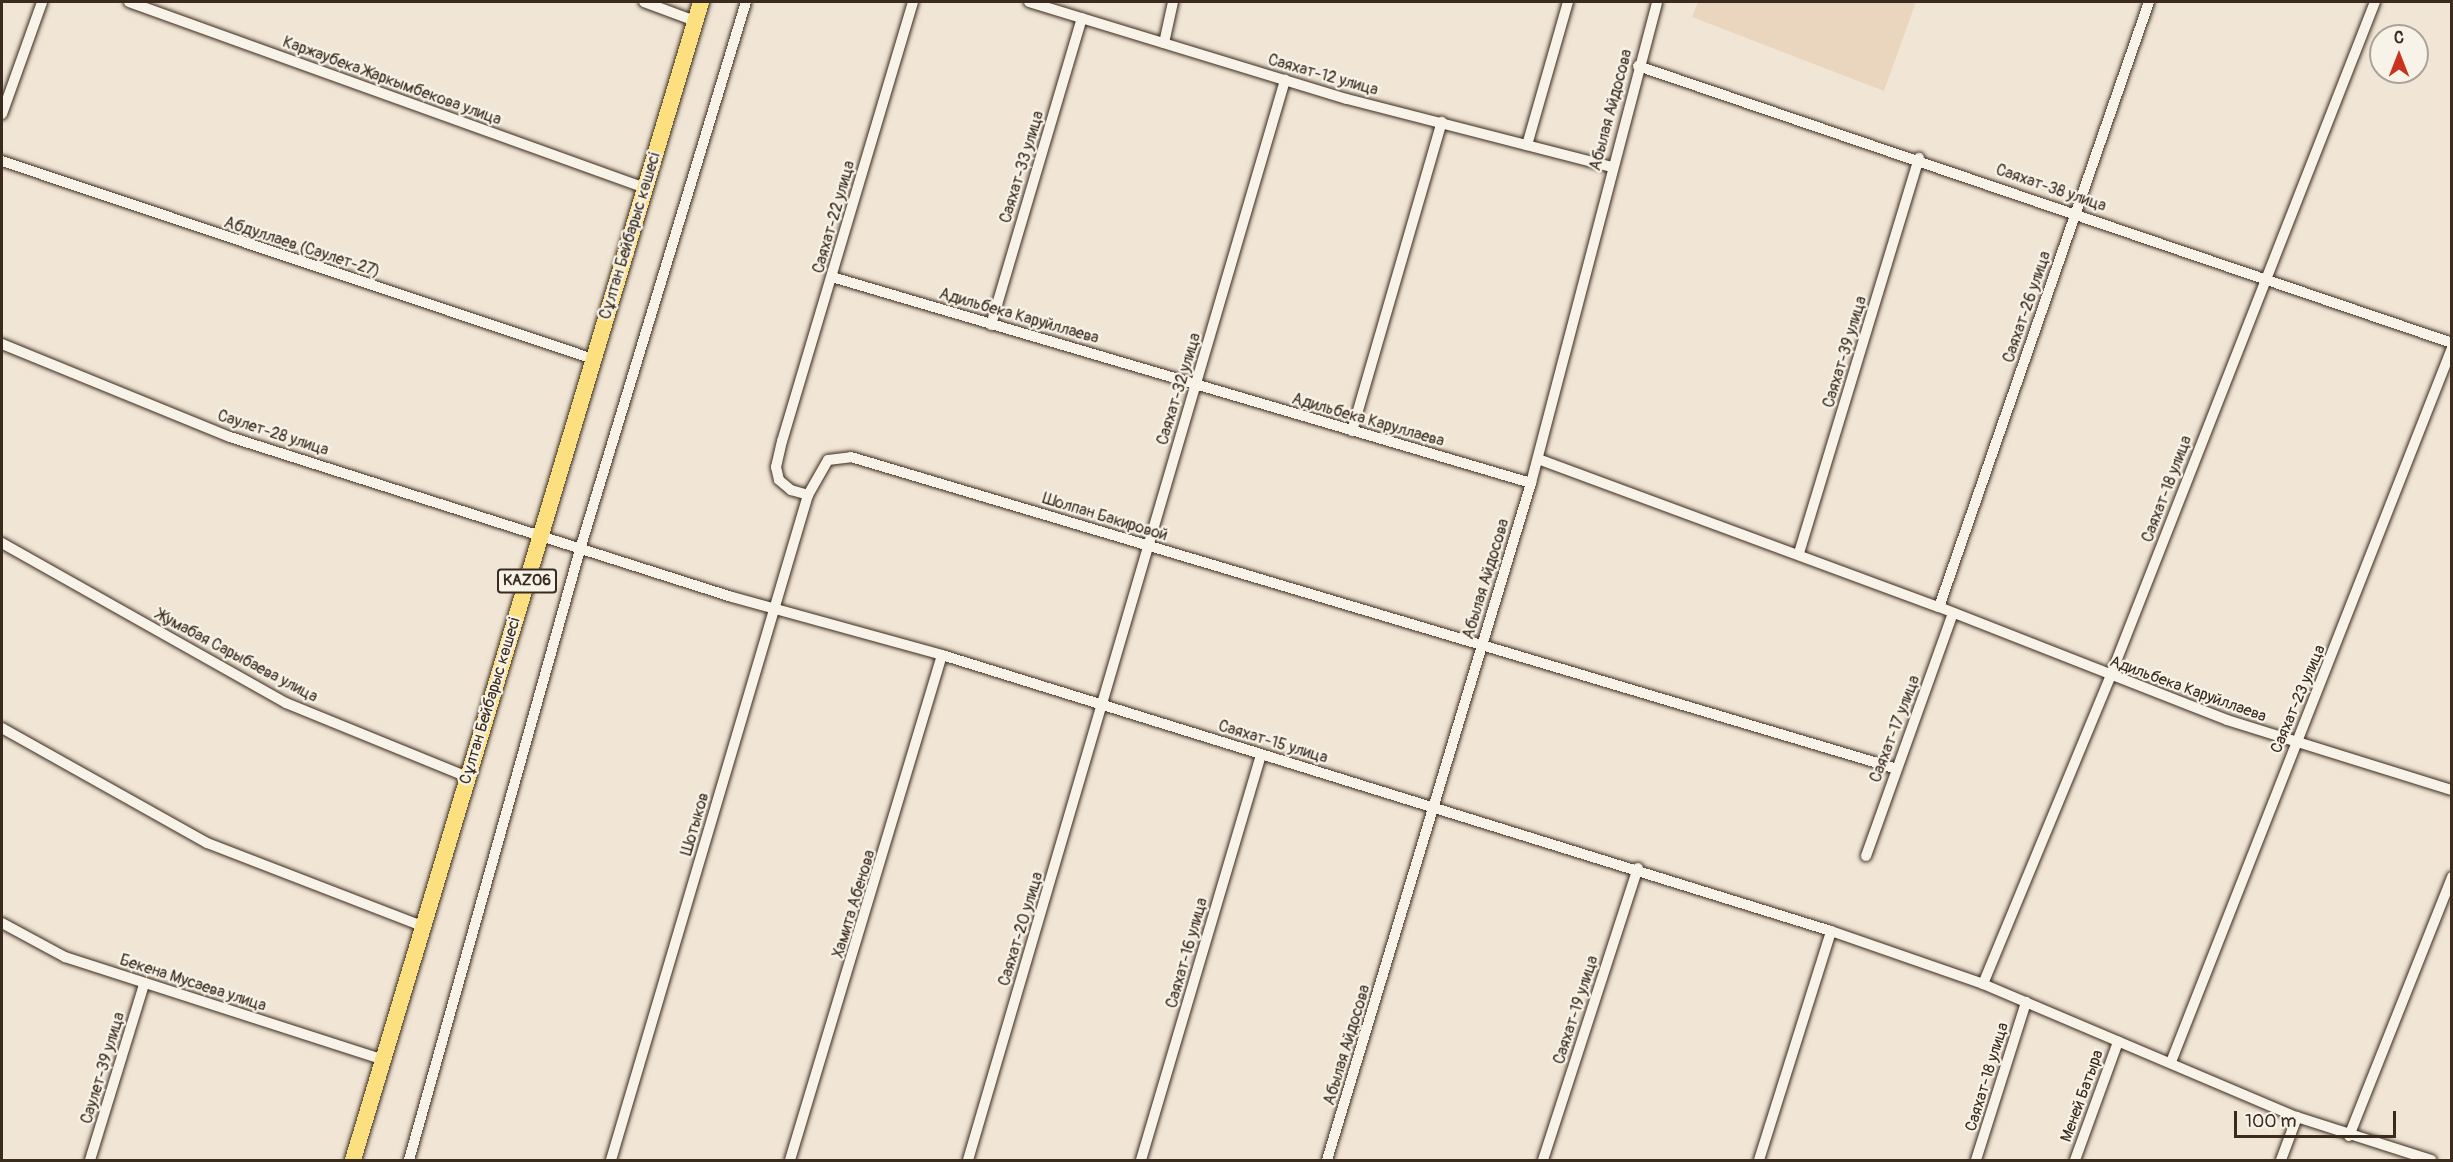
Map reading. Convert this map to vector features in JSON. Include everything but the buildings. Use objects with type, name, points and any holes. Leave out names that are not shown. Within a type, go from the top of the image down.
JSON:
[{"type":"main road","name":"Сұлтан Бейбарыс көшесі","points":[[353,1161],[381,1059],[701,2]]},
{"type":"street","points":[[2,114],[42,2]]},
{"type":"street","name":"Каржаубека Жаркымбекова улица","points":[[129,2],[645,188]]},
{"type":"street","points":[[644,2],[696,21]]},
{"type":"street","points":[[409,1161],[581,546],[746,2]]},
{"type":"street","name":"Саяхат-22 улица","points":[[808,495],[779,480],[782,441],[913,2]]},
{"type":"street","name":"Саяхат-12 улица","points":[[1029,2],[1285,80],[1612,167]]},
{"type":"street","points":[[1164,43],[1173,2]]},
{"type":"street","points":[[1527,145],[1568,2]]},
{"type":"street","name":"Абылая Айдосова","points":[[1327,1161],[1435,808],[1538,459],[1656,2]]},
{"type":"street","name":"Саяхат-26 улица","points":[[1939,607],[2149,2]]},
{"type":"street","name":"Саяхат-18 улица","points":[[1983,984],[2110,677],[2375,2]]},
{"type":"street","name":"Саяхат-33 улица","points":[[991,325],[1082,18]]},
{"type":"street","name":"Саяхат-38 улица","points":[[1638,66],[1919,158],[2451,343]]},
{"type":"street","name":"Саяхат-32 улица","points":[[1103,706],[1146,544],[1197,385],[1285,80]]},
{"type":"street","points":[[1352,431],[1443,122]]},
{"type":"street","name":"Саяхат-39 улица","points":[[1799,553],[1919,158]]},
{"type":"street","name":"Абдуллаев (Саулет-27)","points":[[2,161],[593,359]]},
{"type":"street","name":"Адильбека Каруйллаева","points":[[832,277],[1197,385]]},
{"type":"street","name":"Саулет-28 улица","points":[[2,344],[230,437],[542,533],[771,609]]},
{"type":"street","name":"Саяхат-23 улица","points":[[2171,1062],[2451,348]]},
{"type":"street","name":"Адильбека Каруллаева","points":[[1197,385],[1531,483]]},
{"type":"street","name":"Шолпан Бакировой","points":[[808,495],[828,460],[850,457],[1894,768]]},
{"type":"street","points":[[1538,459],[1799,553],[1953,614]]},
{"type":"street","name":"Шотыков","points":[[611,1161],[771,609],[808,495]]},
{"type":"street","name":"Жумабая Сарыбаева улица","points":[[2,543],[286,703],[467,777]]},
{"type":"street","name":"Саяхат-15 улица","points":[[771,609],[942,655],[1435,808],[1638,868],[1831,931],[1983,984],[2297,1117],[2349,1136],[2431,1161]]},
{"type":"street","name":"Адильбека Каруйллаева","points":[[1953,614],[2110,677],[2295,743],[2451,790]]},
{"type":"street","name":"Саяхат-17 улица","points":[[1866,856],[1894,768],[1953,614]]},
{"type":"street","name":"Хамита Абенова","points":[[790,1161],[942,655]]},
{"type":"street","name":"Саяхат-20 улица","points":[[968,1161],[1103,706]]},
{"type":"street","points":[[2,728],[207,843],[422,926]]},
{"type":"street","name":"Саяхат-16 улица","points":[[1141,1161],[1261,754]]},
{"type":"street","name":"Саяхат-19 улица","points":[[1543,1161],[1638,868]]},
{"type":"street","points":[[2349,1136],[2451,877]]},
{"type":"street","name":"Бекена Мусаева улица","points":[[2,923],[65,957],[381,1059]]},
{"type":"street","points":[[1759,1161],[1831,931]]},
{"type":"street","name":"Саулет-39 улица","points":[[90,1161],[144,984]]},
{"type":"street","name":"Саяхат-18 улица","points":[[1976,1161],[2026,1002]]},
{"type":"street","name":"Меней Батыра","points":[[2075,1161],[2118,1042]]},
{"type":"street","points":[[2281,1161],[2297,1117]]},
{"type":"shaded area","points":[[1698,2],[1916,2],[1884,91],[1692,17]]}]
